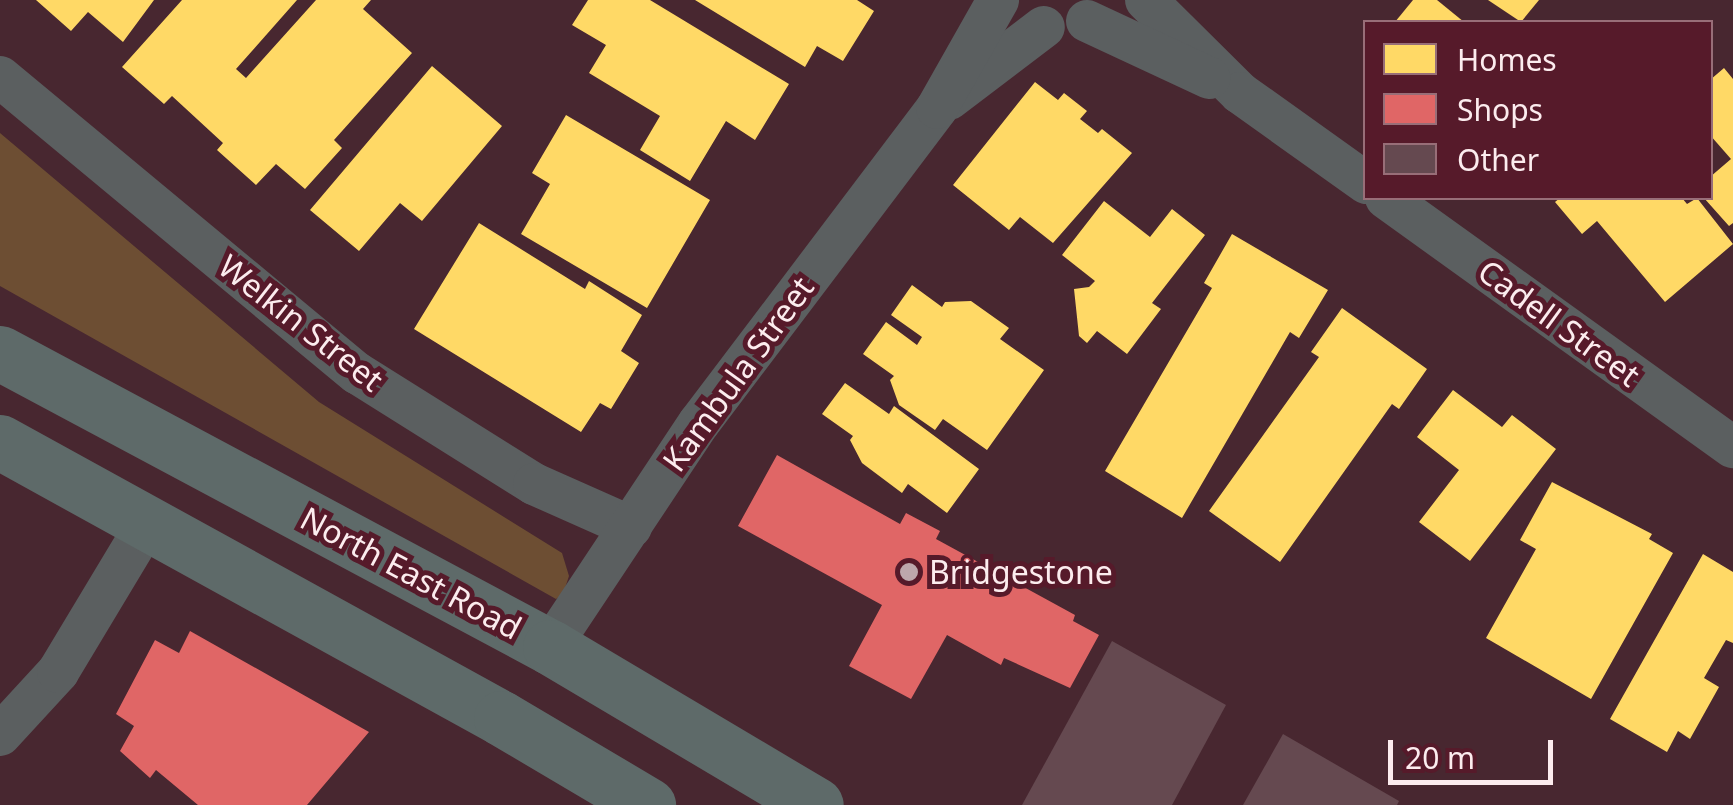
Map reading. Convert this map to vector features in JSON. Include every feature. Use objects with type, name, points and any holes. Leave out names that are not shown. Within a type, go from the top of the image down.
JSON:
[{"type":"highway","name":"North East Road","points":[[0,353],[550,647],[816,805]]},
{"type":"highway","points":[[0,442],[501,718],[648,805]]},
{"type":"highway","points":[[501,718],[550,647]]},
{"type":"street","name":"Kambula Street","points":[[550,647],[699,423],[937,108],[998,0]]},
{"type":"street","points":[[1007,0],[1024,18],[1044,27],[1067,28],[1098,10],[1240,93],[1363,181]]},
{"type":"street","points":[[1146,0],[1240,93]]},
{"type":"street","name":"Kambula Street","points":[[937,108],[1044,27]]},
{"type":"street","name":"Welkin Street","points":[[0,76],[356,373],[534,484],[631,526]]},
{"type":"street","name":"Cadell Street","points":[[1389,200],[1732,444]]},
{"type":"street","points":[[0,735],[58,672],[146,524]]},
{"type":"shaded area","points":[[0,133],[319,402],[562,553],[569,576],[563,594],[556,599],[0,286]]},
{"type":"building: Homes","points":[[36,0],[154,0],[123,42],[88,12],[71,31]]},
{"type":"building: Homes","points":[[182,0],[297,0],[236,69],[246,78],[316,0],[371,0],[363,9],[412,53],[334,140],[342,148],[305,189],[276,164],[256,185],[217,150],[223,143],[172,96],[164,104],[122,67]]},
{"type":"building: Homes","points":[[588,0],[650,0],[789,84],[755,140],[726,121],[690,181],[640,150],[660,116],[589,73],[606,45],[572,25]]},
{"type":"building: Homes","points":[[695,0],[857,0],[874,11],[843,61],[817,46],[805,67]]},
{"type":"building: Homes","points":[[1413,0],[1437,0],[1462,20],[1397,20]]},
{"type":"building: Homes","points":[[1488,0],[1539,0],[1523,20]]},
{"type":"building: Homes","points":[[432,66],[502,126],[422,221],[400,203],[359,251],[310,210]]},
{"type":"building: Homes","points":[[1724,68],[1733,79],[1733,223],[1729,226],[1706,200],[1713,200],[1713,174],[1731,159],[1713,138],[1713,77]]},
{"type":"building: Homes","points":[[1035,82],[1058,100],[1064,93],[1087,111],[1080,119],[1098,133],[1102,129],[1132,153],[1053,243],[1020,217],[1009,230],[953,185]]},
{"type":"building: Homes","points":[[566,115],[710,200],[647,308],[521,234],[550,184],[532,173]]},
{"type":"building: Homes","points":[[1684,200],[1687,204],[1699,200],[1733,244],[1665,302],[1597,221],[1582,234],[1555,202]]},
{"type":"building: Homes","points":[[1104,201],[1150,237],[1172,209],[1205,235],[1152,303],[1161,309],[1127,354],[1097,331],[1087,343],[1079,336],[1074,289],[1089,287],[1095,281],[1062,255]]},
{"type":"building: Homes","points":[[479,223],[585,289],[589,281],[642,315],[621,351],[639,363],[611,409],[600,403],[581,432],[414,329]]},
{"type":"building: Homes","points":[[1232,234],[1328,290],[1299,338],[1290,332],[1182,518],[1105,471],[1212,288],[1204,283]]},
{"type":"building: Homes","points":[[912,285],[942,307],[945,302],[971,301],[1009,328],[1000,339],[1044,370],[987,450],[943,419],[935,430],[899,405],[890,380],[894,376],[863,354],[886,322],[917,345],[922,337],[891,315]]},
{"type":"building: Homes","points":[[1342,308],[1427,369],[1399,409],[1392,404],[1280,562],[1209,511],[1319,357],[1311,352]]},
{"type":"building: Homes","points":[[845,383],[889,414],[894,406],[979,469],[947,513],[908,484],[902,493],[862,463],[850,440],[853,436],[822,414]]},
{"type":"building: Homes","points":[[1453,390],[1502,427],[1512,415],[1556,449],[1470,561],[1419,522],[1459,470],[1417,437]]},
{"type":"building: Homes","points":[[1552,482],[1652,534],[1649,539],[1673,553],[1591,699],[1486,638],[1536,549],[1520,540]]},
{"type":"building: Homes","points":[[1703,554],[1733,572],[1733,643],[1726,640],[1704,678],[1719,687],[1690,739],[1678,731],[1667,752],[1610,719]]},
{"type":"building: Shops","name":"Bridgestone","points":[[777,455],[900,524],[906,513],[940,531],[936,539],[1075,615],[1073,621],[1099,635],[1070,688],[1004,658],[1001,665],[947,635],[911,699],[849,666],[882,605],[738,526]]},
{"type":"building: Shops","points":[[190,631],[369,732],[307,805],[198,805],[156,770],[150,778],[120,751],[134,726],[116,714],[155,640],[179,653]]},
{"type":"building: Other","points":[[1112,641],[1226,705],[1172,805],[1022,805]]},
{"type":"building: Other","points":[[1283,734],[1399,801],[1397,805],[1243,805]]},
{"type":"place","name":"Bridgestone","points":[[909,572]]}]
